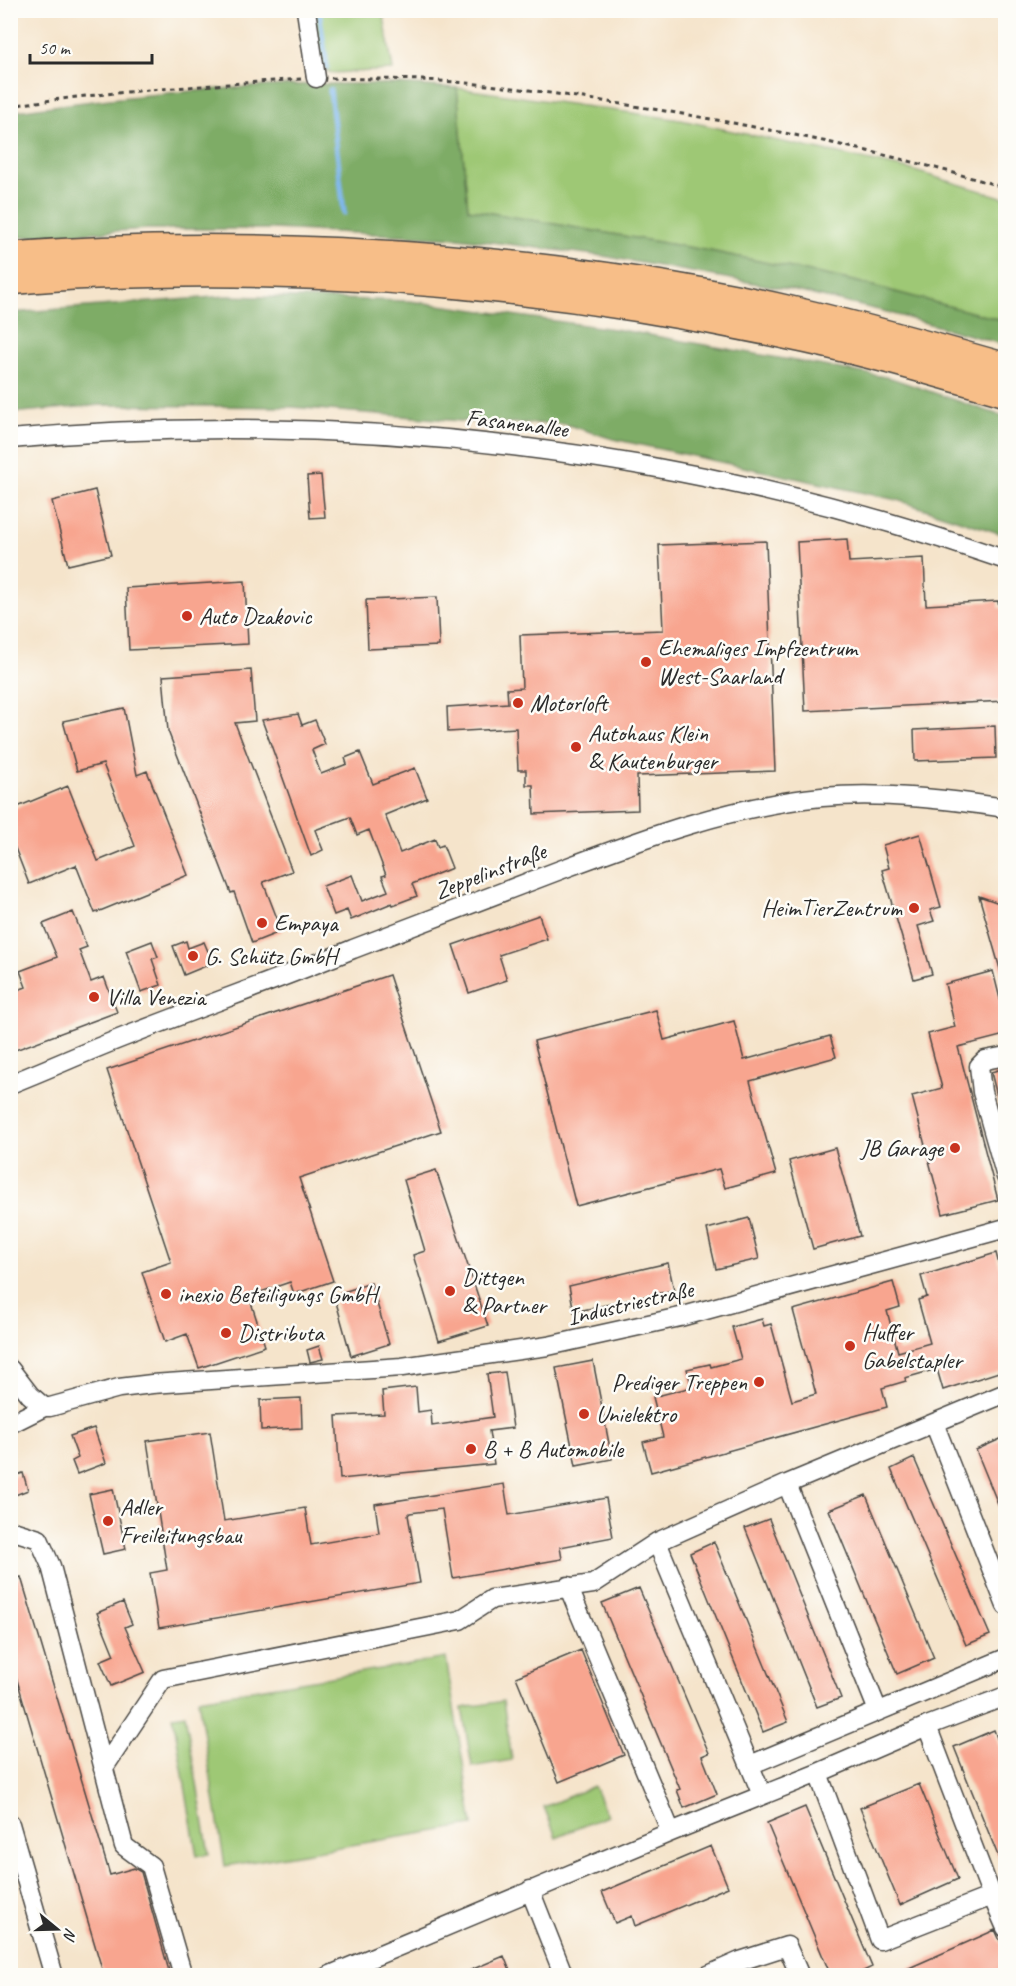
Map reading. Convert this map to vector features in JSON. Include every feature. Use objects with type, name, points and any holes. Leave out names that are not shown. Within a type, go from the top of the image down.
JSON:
[{"type":"highway","points":[[10,256],[103,250],[278,249],[370,253],[538,267],[630,280],[794,311],[920,342],[1005,367]]},
{"type":"highway","points":[[10,280],[113,274],[274,273],[366,277],[542,293],[635,306],[788,335],[914,366],[1005,393]]},
{"type":"street","points":[[306,10],[316,78]]},
{"type":"street","name":"Fasanenallee","points":[[10,439],[122,431],[284,430],[390,434],[490,443],[684,472],[757,488],[948,540],[1005,560]]},
{"type":"street","name":"Zeppelinstraße","points":[[10,1084],[134,1033],[421,922],[640,840],[710,817],[764,805],[811,799],[868,796],[952,801],[1005,808]]},
{"type":"street","points":[[1005,1056],[985,1060],[979,1066],[982,1092],[1005,1177]]},
{"type":"street","name":"Industriestraße","points":[[10,1424],[44,1407],[119,1388],[402,1367],[548,1346],[680,1317],[1005,1228]]},
{"type":"street","points":[[10,1369],[30,1395],[44,1407]]},
{"type":"street","points":[[102,1769],[163,1679],[460,1620],[492,1599],[593,1584],[657,1542],[787,1484],[1005,1394]]},
{"type":"street","points":[[934,1423],[1005,1606]]},
{"type":"street","points":[[787,1484],[878,1712]]},
{"type":"street","points":[[10,1530],[39,1539],[51,1566],[102,1769],[124,1846],[151,1866],[183,1976]]},
{"type":"street","points":[[657,1542],[762,1795]]},
{"type":"street","points":[[568,1586],[671,1832]]},
{"type":"street","points":[[750,1765],[1005,1658]]},
{"type":"street","points":[[328,1976],[530,1890],[1005,1696]]},
{"type":"street","points":[[927,1726],[1005,1928]]},
{"type":"street","points":[[818,1773],[880,1940],[992,1896]]},
{"type":"street","points":[[10,1824],[54,1976]]},
{"type":"street","points":[[530,1890],[564,1976]]},
{"type":"street","points":[[706,1976],[742,1968],[787,1946],[800,1976]]},
{"type":"path","points":[[10,106],[48,100],[175,88],[316,78],[423,80],[552,93],[661,110],[817,140],[950,171],[1005,188]]},
{"type":"green space","points":[[310,11],[383,11],[393,70],[331,73],[318,65]]},
{"type":"green space","points":[[319,84],[396,84],[457,88],[468,209],[710,251],[854,281],[1005,321],[1005,345],[883,311],[787,289],[603,256],[458,238],[273,229],[148,229],[11,238],[10,112],[164,94]]},
{"type":"green space","points":[[457,88],[681,120],[908,169],[1005,198],[1005,321],[854,281],[710,251],[468,209]]},
{"type":"green space","points":[[227,296],[410,301],[621,330],[891,378],[1005,417],[1005,535],[897,500],[613,439],[565,424],[473,422],[292,407],[101,405],[11,413],[11,313]]},
{"type":"green space","points":[[446,1658],[473,1825],[225,1866],[198,1699]]},
{"type":"green space","points":[[503,1701],[512,1760],[472,1767],[462,1708]]},
{"type":"green space","points":[[185,1714],[209,1854],[197,1856],[173,1716]]},
{"type":"green space","points":[[594,1786],[607,1816],[556,1837],[544,1807]]},
{"type":"building","points":[[321,475],[325,517],[310,518],[307,476]]},
{"type":"building","points":[[95,490],[111,555],[68,565],[52,501]]},
{"type":"building","points":[[847,539],[849,562],[924,558],[926,605],[998,601],[999,608],[1005,607],[1005,701],[805,711],[797,542]]},
{"type":"building","name":"Ehemaliges Impfzentrum West-Saarland","points":[[766,541],[775,771],[637,776],[638,810],[534,814],[533,785],[526,785],[526,770],[518,770],[516,728],[448,732],[447,707],[508,703],[507,689],[522,688],[520,635],[663,630],[659,545]]},
{"type":"building","name":"Auto Dzakovic","points":[[245,581],[248,644],[129,650],[126,588]]},
{"type":"building","points":[[437,597],[439,646],[368,649],[366,600]]},
{"type":"building","points":[[251,670],[255,721],[235,723],[292,871],[263,882],[282,931],[252,943],[234,892],[231,893],[168,731],[163,676]]},
{"type":"building","points":[[124,708],[137,775],[147,771],[188,875],[95,913],[76,865],[29,884],[15,848],[10,850],[10,810],[68,786],[98,861],[135,846],[103,764],[77,771],[63,721]]},
{"type":"building","points":[[298,714],[302,725],[315,720],[325,744],[312,750],[321,774],[347,764],[345,758],[360,752],[373,784],[415,768],[427,798],[385,815],[400,853],[435,839],[438,847],[443,845],[452,868],[412,884],[417,896],[393,905],[392,903],[351,920],[347,910],[334,915],[323,886],[352,875],[362,901],[388,891],[382,876],[386,875],[369,830],[357,835],[350,817],[315,830],[323,850],[311,856],[262,720]]},
{"type":"building","points":[[995,726],[996,758],[915,761],[914,730]]},
{"type":"building","name":"HeimTierZentrum","points":[[920,834],[941,907],[930,910],[934,921],[918,926],[932,974],[914,979],[882,870],[889,868],[883,845]]},
{"type":"building","points":[[979,896],[1005,905],[1005,975],[1002,976]]},
{"type":"building","points":[[73,912],[87,947],[79,950],[91,982],[104,977],[117,1012],[10,1052],[10,993],[26,987],[20,971],[57,957],[43,924]]},
{"type":"building","points":[[539,915],[547,939],[499,955],[507,980],[469,993],[453,945]]},
{"type":"building","points":[[152,941],[158,957],[152,959],[161,985],[141,992],[126,951]]},
{"type":"building","name":"G. Schütz GmbH","points":[[186,941],[188,948],[204,942],[213,963],[184,975],[173,946]]},
{"type":"building","points":[[993,971],[1005,1019],[1005,1035],[958,1047],[998,1200],[943,1214],[912,1096],[942,1088],[928,1034],[955,1027],[945,984]]},
{"type":"building","points":[[389,975],[441,1131],[299,1178],[333,1281],[294,1294],[290,1282],[249,1296],[265,1346],[199,1368],[187,1334],[165,1342],[142,1272],[171,1262],[107,1070]]},
{"type":"building","points":[[656,1010],[664,1040],[734,1021],[744,1060],[830,1036],[836,1057],[750,1081],[776,1174],[725,1188],[719,1169],[576,1206],[534,1041]]},
{"type":"building","points":[[1005,1068],[1005,1111],[1001,1112],[991,1072]]},
{"type":"building","points":[[835,1148],[860,1236],[813,1249],[789,1161]]},
{"type":"building","name":"Dittgen & Partner","points":[[436,1170],[488,1326],[439,1341],[413,1255],[425,1251],[404,1180]]},
{"type":"building","points":[[749,1218],[759,1259],[716,1269],[707,1229]]},
{"type":"building","points":[[996,1253],[1005,1288],[1005,1370],[943,1390],[937,1369],[905,1378],[906,1381],[882,1388],[887,1407],[651,1472],[643,1442],[663,1437],[653,1397],[692,1387],[687,1369],[710,1364],[711,1367],[741,1359],[732,1327],[762,1319],[764,1326],[771,1324],[792,1401],[816,1394],[793,1310],[893,1282],[900,1307],[887,1311],[898,1352],[930,1343],[918,1300],[927,1297],[921,1276]]},
{"type":"building","points":[[668,1263],[674,1290],[574,1312],[569,1286]]},
{"type":"building","points":[[371,1283],[389,1344],[351,1356],[334,1295]]},
{"type":"building","points":[[319,1346],[323,1359],[310,1362],[307,1350]]},
{"type":"building","name":"Unielektro","points":[[593,1361],[612,1459],[576,1466],[556,1368]]},
{"type":"building","points":[[505,1372],[513,1428],[489,1431],[494,1464],[340,1479],[336,1416],[384,1414],[382,1391],[416,1387],[418,1412],[431,1410],[432,1426],[493,1417],[487,1374]]},
{"type":"building","points":[[301,1398],[302,1428],[261,1430],[260,1400]]},
{"type":"building","points":[[94,1428],[106,1463],[77,1474],[72,1461],[78,1458],[70,1436]]},
{"type":"building","points":[[210,1432],[224,1521],[305,1508],[311,1545],[379,1533],[375,1504],[504,1484],[509,1515],[606,1498],[613,1537],[560,1547],[562,1559],[453,1578],[442,1509],[410,1513],[408,1515],[420,1583],[159,1628],[150,1573],[167,1570],[147,1441]]},
{"type":"building","points":[[1005,1437],[1005,1521],[976,1450]]},
{"type":"building","points":[[914,1458],[990,1635],[966,1645],[891,1469]]},
{"type":"building","points":[[23,1473],[28,1490],[10,1497],[10,1477]]},
{"type":"building","name":"Adler Freileitungsbau","points":[[113,1489],[126,1549],[103,1554],[89,1494]]},
{"type":"building","points":[[866,1495],[934,1658],[897,1674],[829,1510]]},
{"type":"building","points":[[769,1519],[841,1698],[817,1707],[745,1528]]},
{"type":"building","points":[[714,1542],[788,1722],[763,1732],[690,1553]]},
{"type":"building","points":[[21,1577],[110,1875],[134,1868],[141,1872],[169,1971],[155,1976],[104,1976],[10,1656],[10,1580]]},
{"type":"building","points":[[639,1588],[709,1753],[702,1756],[717,1794],[684,1808],[677,1790],[680,1789],[602,1603]]},
{"type":"building","points":[[123,1602],[132,1624],[125,1627],[145,1672],[111,1686],[100,1661],[114,1655],[97,1613]]},
{"type":"building","points":[[581,1650],[624,1755],[559,1782],[516,1677]]},
{"type":"building","points":[[994,1730],[1005,1759],[1005,1873],[954,1747]]},
{"type":"building","points":[[919,1784],[958,1879],[900,1905],[860,1808]]},
{"type":"building","points":[[805,1807],[872,1967],[853,1976],[831,1976],[767,1823]]},
{"type":"building","points":[[711,1846],[728,1887],[635,1926],[632,1916],[615,1923],[602,1892]]},
{"type":"building","points":[[995,1930],[1005,1951],[1005,1972],[998,1976],[891,1976]]},
{"type":"building","points":[[504,1956],[512,1976],[459,1976],[459,1975]]},
{"type":"waterway","points":[[319,10],[327,67]]},
{"type":"waterway","points":[[330,90],[344,213]]},
{"type":"place","name":"Auto Dzakovic","points":[[187,616]]},
{"type":"place","name":"Ehemaliges Impfzentrum West-Saarland","points":[[646,662]]},
{"type":"place","name":"Motorloft","points":[[518,703]]},
{"type":"place","name":"Autohaus Klein & Kautenburger","points":[[576,747]]},
{"type":"place","name":"HeimTierZentrum","points":[[914,908]]},
{"type":"place","name":"Empaya","points":[[262,923]]},
{"type":"place","name":"G. Schütz GmbH","points":[[193,956]]},
{"type":"place","name":"Villa Venezia","points":[[94,997]]},
{"type":"place","name":"JB Garage","points":[[955,1148]]},
{"type":"place","name":"Dittgen & Partner","points":[[450,1291]]},
{"type":"place","name":"inexio Beteiligungs GmbH","points":[[166,1294]]},
{"type":"place","name":"Distributa","points":[[226,1333]]},
{"type":"place","name":"Huffer Gabelstapler","points":[[850,1346]]},
{"type":"place","name":"Prediger Treppen","points":[[759,1382]]},
{"type":"place","name":"Unielektro","points":[[584,1414]]},
{"type":"place","name":"B + B Automobile","points":[[471,1449]]},
{"type":"place","name":"Adler Freileitungsbau","points":[[108,1521]]}]
